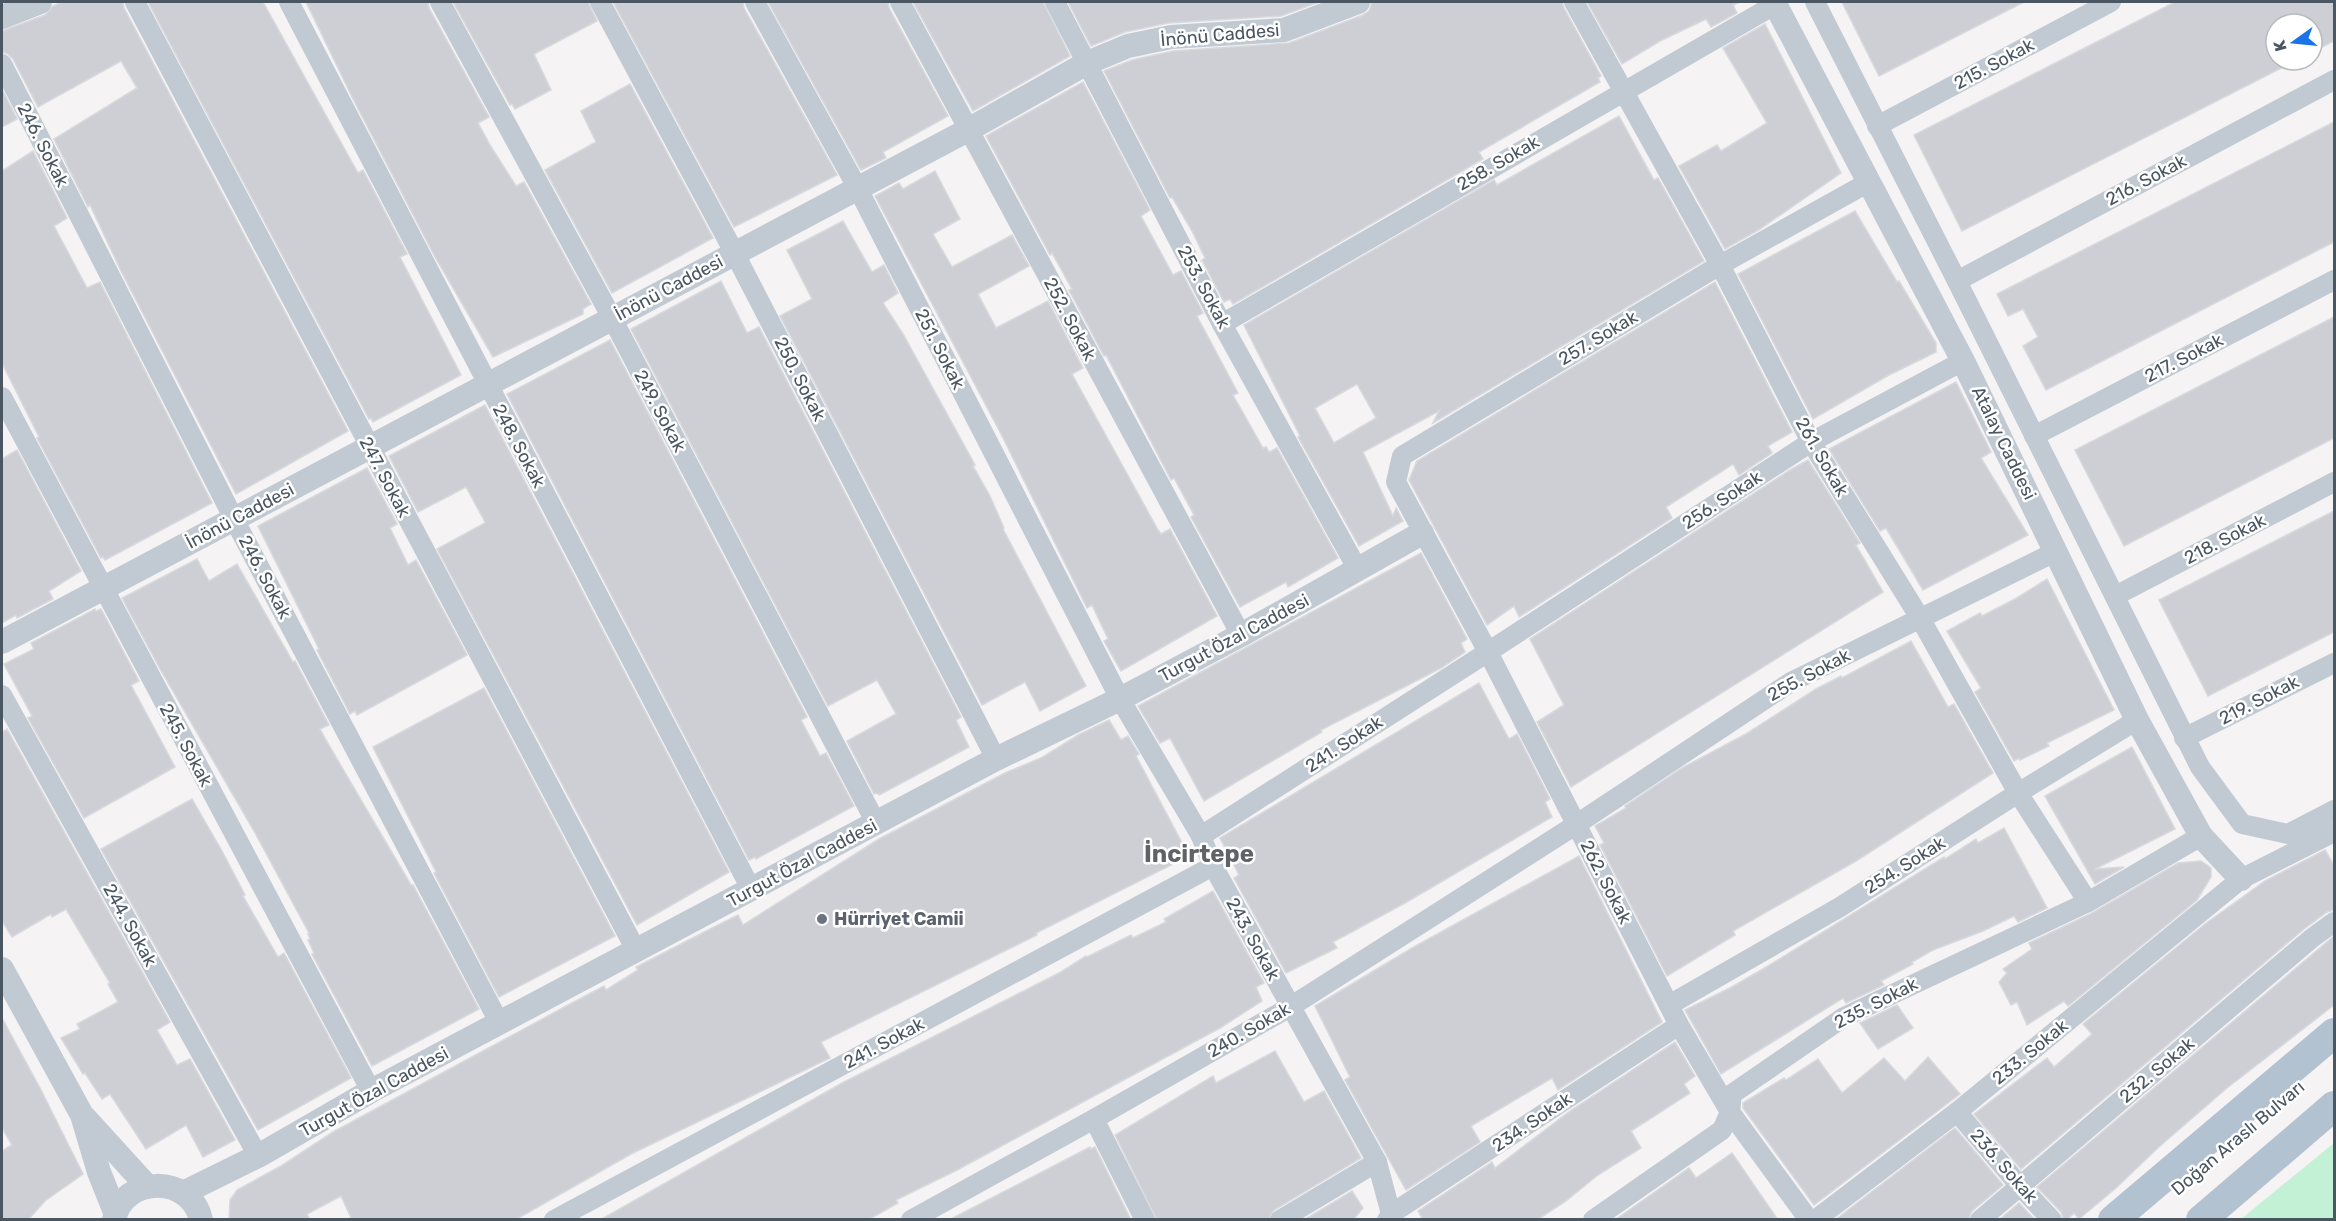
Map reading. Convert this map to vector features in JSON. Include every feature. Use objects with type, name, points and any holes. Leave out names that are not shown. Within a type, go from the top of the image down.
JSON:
[{"type":"main road","points":[[2113,1220],[2334,1033]]},
{"type":"main road","name":"Doğan Araslı Bulvarı","points":[[2142,1220],[2334,1056]]},
{"type":"main road","name":"Doğan Araslı Bulvarı","points":[[2201,1220],[2334,1106]]},
{"type":"street","points":[[2,17],[36,2]]},
{"type":"street","name":"247. Sokak","points":[[135,2],[637,952]]},
{"type":"street","name":"248. Sokak","points":[[289,2],[752,889]]},
{"type":"street","name":"249. Sokak","points":[[440,2],[612,318],[876,823]]},
{"type":"street","name":"250. Sokak","points":[[600,2],[734,252],[996,759]]},
{"type":"street","name":"251. Sokak","points":[[755,2],[858,189],[1120,699]]},
{"type":"street","name":"252. Sokak","points":[[900,2],[1241,635]]},
{"type":"street","name":"253. Sokak","points":[[1055,2],[1222,324],[1358,570]]},
{"type":"street","name":"İnönü Caddesi","points":[[2,642],[734,252],[858,189],[1087,63],[1128,46],[1171,37],[1284,30],[1358,2]]},
{"type":"street","name":"261. Sokak","points":[[1574,2],[1720,265],[1811,442],[1920,618],[2018,793],[2088,902]]},
{"type":"street","points":[[1815,2],[2200,767],[2242,824],[2288,834],[2334,810]]},
{"type":"street","name":"215. Sokak","points":[[1877,126],[2111,2]]},
{"type":"street","name":"258. Sokak","points":[[1222,324],[1775,3]]},
{"type":"street","name":"Atalay Caddesi","points":[[1775,3],[1963,360],[2138,720],[2201,836],[2241,879]]},
{"type":"street","name":"246. Sokak","points":[[2,64],[234,519],[500,1024]]},
{"type":"street","name":"216. Sokak","points":[[1957,281],[2334,80]]},
{"type":"street","name":"257. Sokak","points":[[1422,533],[1395,482],[1402,456],[1720,265],[1869,182]]},
{"type":"street","name":"217. Sokak","points":[[2034,436],[2334,280]]},
{"type":"street","name":"256. Sokak","points":[[1488,652],[1811,442],[1963,360]]},
{"type":"street","name":"245. Sokak","points":[[2,398],[371,1091]]},
{"type":"street","name":"218. Sokak","points":[[2115,596],[2334,482]]},
{"type":"street","name":"Turgut Özal Caddesi","points":[[183,1193],[258,1156],[371,1091],[637,952],[996,759],[1120,699],[1241,635],[1422,533]]},
{"type":"street","name":"262. Sokak","points":[[1422,533],[1488,652],[1678,1025],[1730,1112],[1809,1220]]},
{"type":"street","name":"255. Sokak","points":[[1577,824],[1791,682],[2056,551]]},
{"type":"street","name":"241. Sokak","points":[[1201,836],[1488,652]]},
{"type":"street","name":"219. Sokak","points":[[2184,738],[2334,663]]},
{"type":"street","name":"244. Sokak","points":[[2,695],[258,1156]]},
{"type":"street","name":"243. Sokak","points":[[1120,699],[1201,836],[1213,866],[1377,1162],[1389,1217]]},
{"type":"street","name":"254. Sokak","points":[[1668,1005],[1840,907],[2018,793],[2138,720]]},
{"type":"street","name":"240. Sokak","points":[[911,1220],[1290,1007],[1577,824]]},
{"type":"street","name":"233. Sokak","points":[[1815,1220],[1957,1112],[2241,879],[2334,832]]},
{"type":"street","name":"235. Sokak","points":[[1593,1220],[1722,1130],[1730,1112],[1732,1094],[1844,1017],[2088,902],[2201,836]]},
{"type":"street","name":"241. Sokak","points":[[554,1220],[1213,866]]},
{"type":"street","name":"232. Sokak","points":[[1980,1220],[2312,938],[2334,922]]},
{"type":"street","points":[[2,969],[82,1115],[114,1216]]},
{"type":"street","name":"234. Sokak","points":[[1389,1217],[1678,1025]]},
{"type":"street","name":"236. Sokak","points":[[1957,1112],[2052,1220]]},
{"type":"street","points":[[82,1115],[147,1186]]},
{"type":"street","points":[[1094,1119],[1145,1220]]},
{"type":"street","points":[[1280,1220],[1377,1162]]},
{"type":"street","points":[[114,1216],[124,1199],[134,1191],[147,1186],[166,1186],[183,1193],[193,1202],[201,1220]]},
{"type":"green space","points":[[2334,1143],[2334,1219],[2241,1219]]},
{"type":"building","points":[[63,2],[123,2],[124,8],[348,431],[236,494],[121,271],[90,205],[88,207],[54,139],[137,88],[121,61],[38,107],[13,59],[2,52],[2,31],[45,15],[53,6]]},
{"type":"building","points":[[148,2],[263,2],[358,173],[363,170],[407,254],[400,257],[461,375],[373,422],[371,418],[369,419]]},
{"type":"building","points":[[306,2],[428,2],[429,8],[489,117],[478,123],[516,186],[524,182],[591,304],[583,309],[583,314],[493,357],[435,257],[353,99]]},
{"type":"building","points":[[453,2],[588,2],[597,21],[534,54],[551,90],[515,109],[512,104],[510,105]]},
{"type":"building","points":[[613,2],[743,2],[744,8],[837,175],[734,227]]},
{"type":"building","points":[[768,2],[888,2],[889,8],[948,116],[883,152],[886,158],[861,170]]},
{"type":"building","points":[[913,2],[1043,2],[1070,56],[973,111]]},
{"type":"building","points":[[1068,2],[1319,2],[1281,16],[1168,23],[1125,32],[1091,46]]},
{"type":"building","points":[[1372,2],[1562,2],[1601,76],[1598,78],[1600,82],[1479,152],[1483,159],[1233,304],[1230,299],[1224,302],[1202,260],[1205,258],[1192,231],[1172,197],[1170,198],[1104,71],[1132,60],[1173,51],[1289,43],[1363,15],[1369,11]]},
{"type":"building","points":[[1587,2],[1740,2],[1733,5],[1737,13],[1711,27],[1706,19],[1660,41],[1622,64]]},
{"type":"building","points":[[1842,2],[2024,2],[1879,76]]},
{"type":"building","points":[[2175,2],[2334,2],[2334,41],[2324,46],[2324,12],[2264,12],[2264,72],[2273,72],[1962,231],[1914,135]]},
{"type":"building","points":[[1765,24],[1841,173],[1760,229],[1725,249],[1679,166],[1717,145],[1721,151],[1767,123],[1723,48]]},
{"type":"building","points":[[1083,82],[1150,210],[1141,216],[1173,275],[1181,271],[1203,313],[1197,316],[1238,393],[1233,395],[1263,448],[1266,447],[1269,452],[1277,448],[1338,558],[1288,587],[1286,582],[1240,607],[1191,517],[1194,515],[1174,478],[1171,480],[1106,355],[1104,356],[1069,290],[1072,289],[1052,253],[1050,255],[986,136]]},
{"type":"building","points":[[630,84],[713,238],[612,293],[545,170],[596,142],[581,111]]},
{"type":"building","points":[[2,89],[17,119],[2,127]]},
{"type":"building","points":[[1619,116],[1654,180],[1658,178],[1704,261],[1433,423],[1439,411],[1363,452],[1393,516],[1396,508],[1403,521],[1359,546],[1298,437],[1300,436],[1244,325],[1494,180],[1497,185]],"holes":[[[1357,384],[1376,418],[1334,443],[1315,408]]]},
{"type":"building","points":[[2334,122],[2334,242],[2046,390],[2023,346],[2038,337],[2023,309],[2008,316],[1997,294]]},
{"type":"building","points":[[33,151],[67,218],[54,226],[87,288],[100,282],[212,503],[105,560],[101,558],[37,438],[39,437],[2,363],[2,171]]},
{"type":"building","points":[[935,171],[960,219],[933,234],[952,267],[1012,235],[1029,266],[978,294],[996,328],[1048,301],[1083,368],[1072,374],[1158,530],[1161,534],[1170,529],[1217,616],[1121,671],[1104,641],[1108,639],[1092,605],[1087,608],[1000,432],[875,196],[899,183],[903,189]]},
{"type":"building","points":[[1855,211],[1936,343],[1936,352],[1889,375],[1813,419],[1738,274]]},
{"type":"building","points":[[843,221],[872,272],[884,265],[898,293],[883,303],[903,334],[975,465],[973,466],[990,496],[1003,529],[1086,686],[1040,711],[1025,682],[982,705],[780,316],[812,299],[787,250]]},
{"type":"building","points":[[721,281],[747,333],[759,327],[961,717],[956,720],[969,747],[879,795],[874,794],[847,741],[896,714],[877,680],[828,706],[631,329]]},
{"type":"building","points":[[1715,282],[1792,432],[1768,446],[1772,453],[1739,475],[1733,464],[1666,507],[1672,518],[1519,617],[1514,606],[1487,625],[1409,480],[1417,461]]},
{"type":"building","points":[[2334,317],[2334,438],[2124,546],[2075,450]]},
{"type":"building","points":[[610,340],[807,717],[801,720],[820,756],[826,753],[854,806],[756,859],[755,857],[749,860],[507,394]]},
{"type":"building","points":[[1956,382],[1991,452],[1981,458],[2028,535],[1923,590],[1886,528],[1880,531],[1829,449]]},
{"type":"building","points":[[485,405],[729,872],[637,925],[437,549],[485,523],[484,520],[466,487],[418,512],[389,456]]},
{"type":"building","points":[[17,450],[81,571],[49,591],[53,599],[17,618],[16,615],[2,623],[2,459]]},
{"type":"building","points":[[1808,460],[1860,543],[1856,545],[1883,592],[1571,787],[1537,722],[1564,705],[1530,639]]},
{"type":"building","points":[[367,468],[397,524],[390,528],[408,565],[416,560],[467,655],[357,715],[355,711],[350,714],[258,526]]},
{"type":"building","points":[[2334,511],[2334,632],[2208,696],[2159,600]]},
{"type":"building","points":[[1421,553],[1467,639],[1461,643],[1465,652],[1441,668],[1321,730],[1322,732],[1204,801],[1170,738],[1160,743],[1138,706]]},
{"type":"building","points":[[197,559],[209,581],[237,564],[293,662],[295,661],[329,725],[320,729],[413,885],[479,1009],[372,1066],[312,954],[314,953],[308,940],[310,939],[309,933],[122,598]]},
{"type":"building","points":[[2047,579],[2114,710],[2047,743],[2049,746],[2014,761],[1975,692],[1981,688],[1947,631],[1980,613],[1982,616],[2015,599]]},
{"type":"building","points":[[95,609],[96,611],[101,609],[139,681],[131,685],[175,767],[84,818],[28,718],[32,716],[4,664],[34,649],[31,643]]},
{"type":"building","points":[[1911,641],[1948,707],[1954,704],[1993,773],[1856,861],[1733,931],[1735,935],[1667,976],[1600,845],[1604,843],[1595,826],[1626,808],[1625,806],[1682,768],[1746,734],[1816,689],[1841,676],[1842,678]]},
{"type":"building","points":[[1479,683],[1509,739],[1517,734],[1550,799],[1545,802],[1552,817],[1405,903],[1333,942],[1337,948],[1286,973],[1234,878],[1239,875],[1220,838]]},
{"type":"building","points":[[484,688],[615,936],[499,997],[434,873],[436,872],[373,747]]},
{"type":"building","points":[[1109,720],[1121,740],[1128,736],[1139,754],[1136,756],[1189,856],[1036,933],[1037,935],[821,1042],[830,1058],[631,1154],[515,1220],[352,1220],[341,1196],[307,1214],[310,1220],[229,1220],[230,1200],[237,1190],[281,1166],[333,1132],[604,986],[606,990],[638,970],[636,967],[718,925],[738,915],[743,925],[879,839],[1005,773],[1043,757],[1078,735]]},
{"type":"building","points":[[7,729],[170,1022],[157,1030],[177,1065],[190,1059],[235,1140],[203,1157],[186,1125],[146,1149],[110,1094],[102,1099],[85,1073],[83,1074],[61,1038],[80,1029],[77,1024],[118,1002],[108,984],[110,983],[66,909],[52,917],[51,914],[12,937],[2,921],[2,732]]},
{"type":"building","points":[[2132,747],[2175,829],[2095,869],[2124,867],[2095,884],[2045,796]]},
{"type":"building","points":[[192,799],[222,851],[245,895],[243,896],[278,957],[284,953],[351,1078],[258,1130],[101,849]]},
{"type":"building","points":[[2004,828],[2047,908],[2018,922],[2014,916],[1983,931],[1933,950],[1881,981],[1884,985],[1846,1003],[1843,998],[1721,1074],[1685,1010],[1768,966],[1944,857],[1945,859],[1976,839],[1978,843]]},
{"type":"building","points":[[2325,850],[2334,865],[2334,910],[2327,912],[2304,929],[2021,1169],[1974,1114],[2047,1058],[2054,1067],[2092,1034],[2083,1024],[2205,924],[2265,881]]},
{"type":"building","points":[[1579,856],[1662,1022],[1558,1090],[1552,1078],[1471,1126],[1480,1142],[1406,1190],[1345,1080],[1350,1077],[1315,1006],[1412,948]]},
{"type":"building","points":[[2201,861],[2211,868],[2211,877],[2197,900],[2068,1006],[2064,1001],[2027,1025],[2017,1002],[2011,1005],[1999,982],[2007,973],[2003,969],[2032,949],[2029,943],[2094,912],[2178,863]]},
{"type":"building","points":[[1213,891],[1264,983],[1256,987],[1262,1001],[1220,1028],[957,1170],[896,1200],[898,1203],[868,1220],[600,1220],[842,1083],[1061,972],[1086,956],[1131,935],[1133,938],[1166,922],[1164,919]]},
{"type":"building","points":[[2334,936],[2334,1005],[2227,1088],[2079,1219],[2074,1213],[2064,1220],[2061,1212],[2037,1187]]},
{"type":"building","points":[[1897,1005],[1913,1028],[1878,1049],[1860,1023]]},
{"type":"building","points":[[2,1018],[83,1174],[45,1201],[28,1220],[2,1220],[2,1151],[12,1145],[2,1128]]},
{"type":"building","points":[[1675,1042],[1695,1076],[1684,1084],[1690,1093],[1631,1131],[1641,1148],[1598,1175],[1566,1201],[1537,1220],[1423,1220],[1418,1211],[1492,1162],[1495,1168],[1570,1111]]},
{"type":"building","points":[[1275,1051],[1304,1102],[1324,1091],[1361,1158],[1274,1210],[1268,1220],[1157,1220],[1115,1135],[1213,1076],[1216,1083]]},
{"type":"building","points":[[1928,1057],[1960,1094],[1814,1205],[1743,1108],[1743,1103],[1784,1078],[1786,1080],[1818,1059],[1842,1093],[1884,1058],[1905,1081]]},
{"type":"building","points":[[1955,1128],[2003,1185],[1972,1211],[1968,1220],[1835,1220]]},
{"type":"building","points":[[1090,1147],[1091,1149],[1095,1147],[1131,1220],[949,1220]]},
{"type":"building","points":[[1732,1153],[1778,1220],[1615,1220],[1689,1168],[1696,1178]]},
{"type":"building","points":[[1352,1191],[1363,1208],[1353,1220],[1304,1220]]},
{"type":"building","points":[[2019,1203],[2035,1220],[1999,1220]]},
{"type":"place","name":"Hürriyet Camii","points":[[822,919]]},
{"type":"district","name":"İncirtepe","points":[[1199,854]]}]
